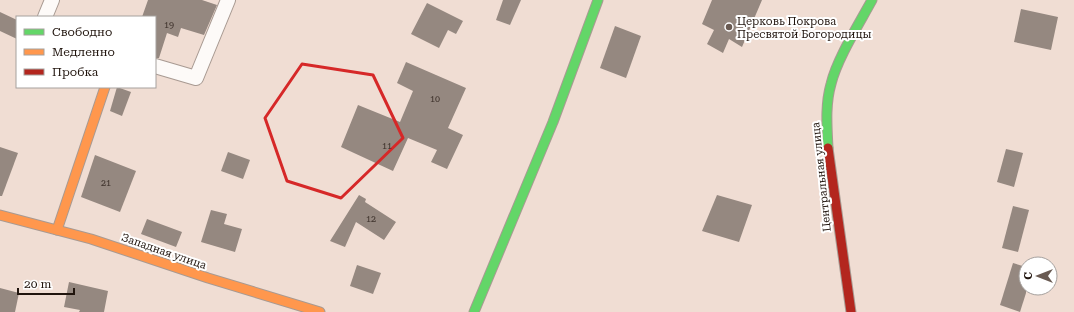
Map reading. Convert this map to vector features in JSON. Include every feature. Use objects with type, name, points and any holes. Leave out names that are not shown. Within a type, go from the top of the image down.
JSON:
[{"type":"street","points":[[45,16],[52,0]]},
{"type":"street","points":[[156,66],[196,78],[228,0]]},
{"type":"street","points":[[474,312],[553,122],[598,0]]},
{"type":"street","name":"Центральная улица","points":[[851,312],[829,155],[826,118],[831,83],[847,47],[872,0]]},
{"type":"street","points":[[57,230],[105,88]]},
{"type":"street","name":"Западная улица","points":[[0,215],[91,239],[208,278],[320,312]]},
{"type":"highlighted area","points":[[302,64],[373,75],[403,138],[341,198],[287,181],[265,118]]},
{"type":"building","points":[[148,0],[202,0],[217,5],[204,35],[181,28],[178,37],[167,33],[159,58],[156,58],[156,16],[142,16]]},
{"type":"building","points":[[503,0],[521,0],[510,25],[496,20]]},
{"type":"building","name":"Церковь Покрова Пресвятой Богородицы","points":[[712,0],[762,0],[742,47],[729,39],[723,53],[707,44],[714,30],[702,24]]},
{"type":"building","points":[[427,3],[463,21],[456,34],[448,30],[439,48],[411,34]]},
{"type":"building","points":[[1021,9],[1058,17],[1051,50],[1014,42]]},
{"type":"building","points":[[0,12],[16,20],[16,39],[0,31]]},
{"type":"building","points":[[615,26],[641,36],[626,78],[600,68]]},
{"type":"building","points":[[406,62],[466,88],[448,128],[463,135],[447,169],[431,162],[437,150],[408,138],[393,171],[341,147],[358,105],[400,122],[413,91],[397,83]]},
{"type":"building","points":[[117,88],[131,92],[122,116],[110,111]]},
{"type":"building","points":[[0,147],[18,153],[2,196],[0,196]]},
{"type":"building","points":[[1006,149],[1023,153],[1014,187],[997,182]]},
{"type":"building","points":[[228,152],[250,160],[243,179],[221,171]]},
{"type":"building","points":[[95,155],[136,171],[120,212],[81,197]]},
{"type":"building","points":[[359,195],[366,199],[365,202],[396,222],[384,240],[356,222],[345,247],[330,241]]},
{"type":"building","points":[[717,195],[752,205],[739,242],[702,231]]},
{"type":"building","points":[[1013,206],[1029,210],[1018,252],[1002,248]]},
{"type":"building","points":[[211,210],[227,214],[224,224],[242,229],[235,252],[201,242]]},
{"type":"building","points":[[147,219],[182,232],[176,247],[141,234]]},
{"type":"building","points":[[1013,263],[1018,265],[1018,296],[1025,296],[1020,312],[1000,305]]},
{"type":"building","points":[[357,265],[381,273],[373,294],[350,286]]},
{"type":"building","points":[[69,282],[108,291],[104,312],[79,312],[80,310],[64,307]]},
{"type":"building","points":[[0,288],[19,293],[15,312],[0,312]]},
{"type":"traffic: fast","points":[[474,312],[553,122],[598,0]]},
{"type":"traffic: fast","points":[[828,148],[827,108],[831,84],[843,53],[872,0]]},
{"type":"traffic: slow","points":[[57,230],[105,88]]},
{"type":"traffic: slow","points":[[0,215],[91,239],[208,278],[320,312]]},
{"type":"traffic: jam","points":[[828,148],[851,312]]},
{"type":"place","name":"Церковь Покрова Пресвятой Богородицы","points":[[729,27]]}]
